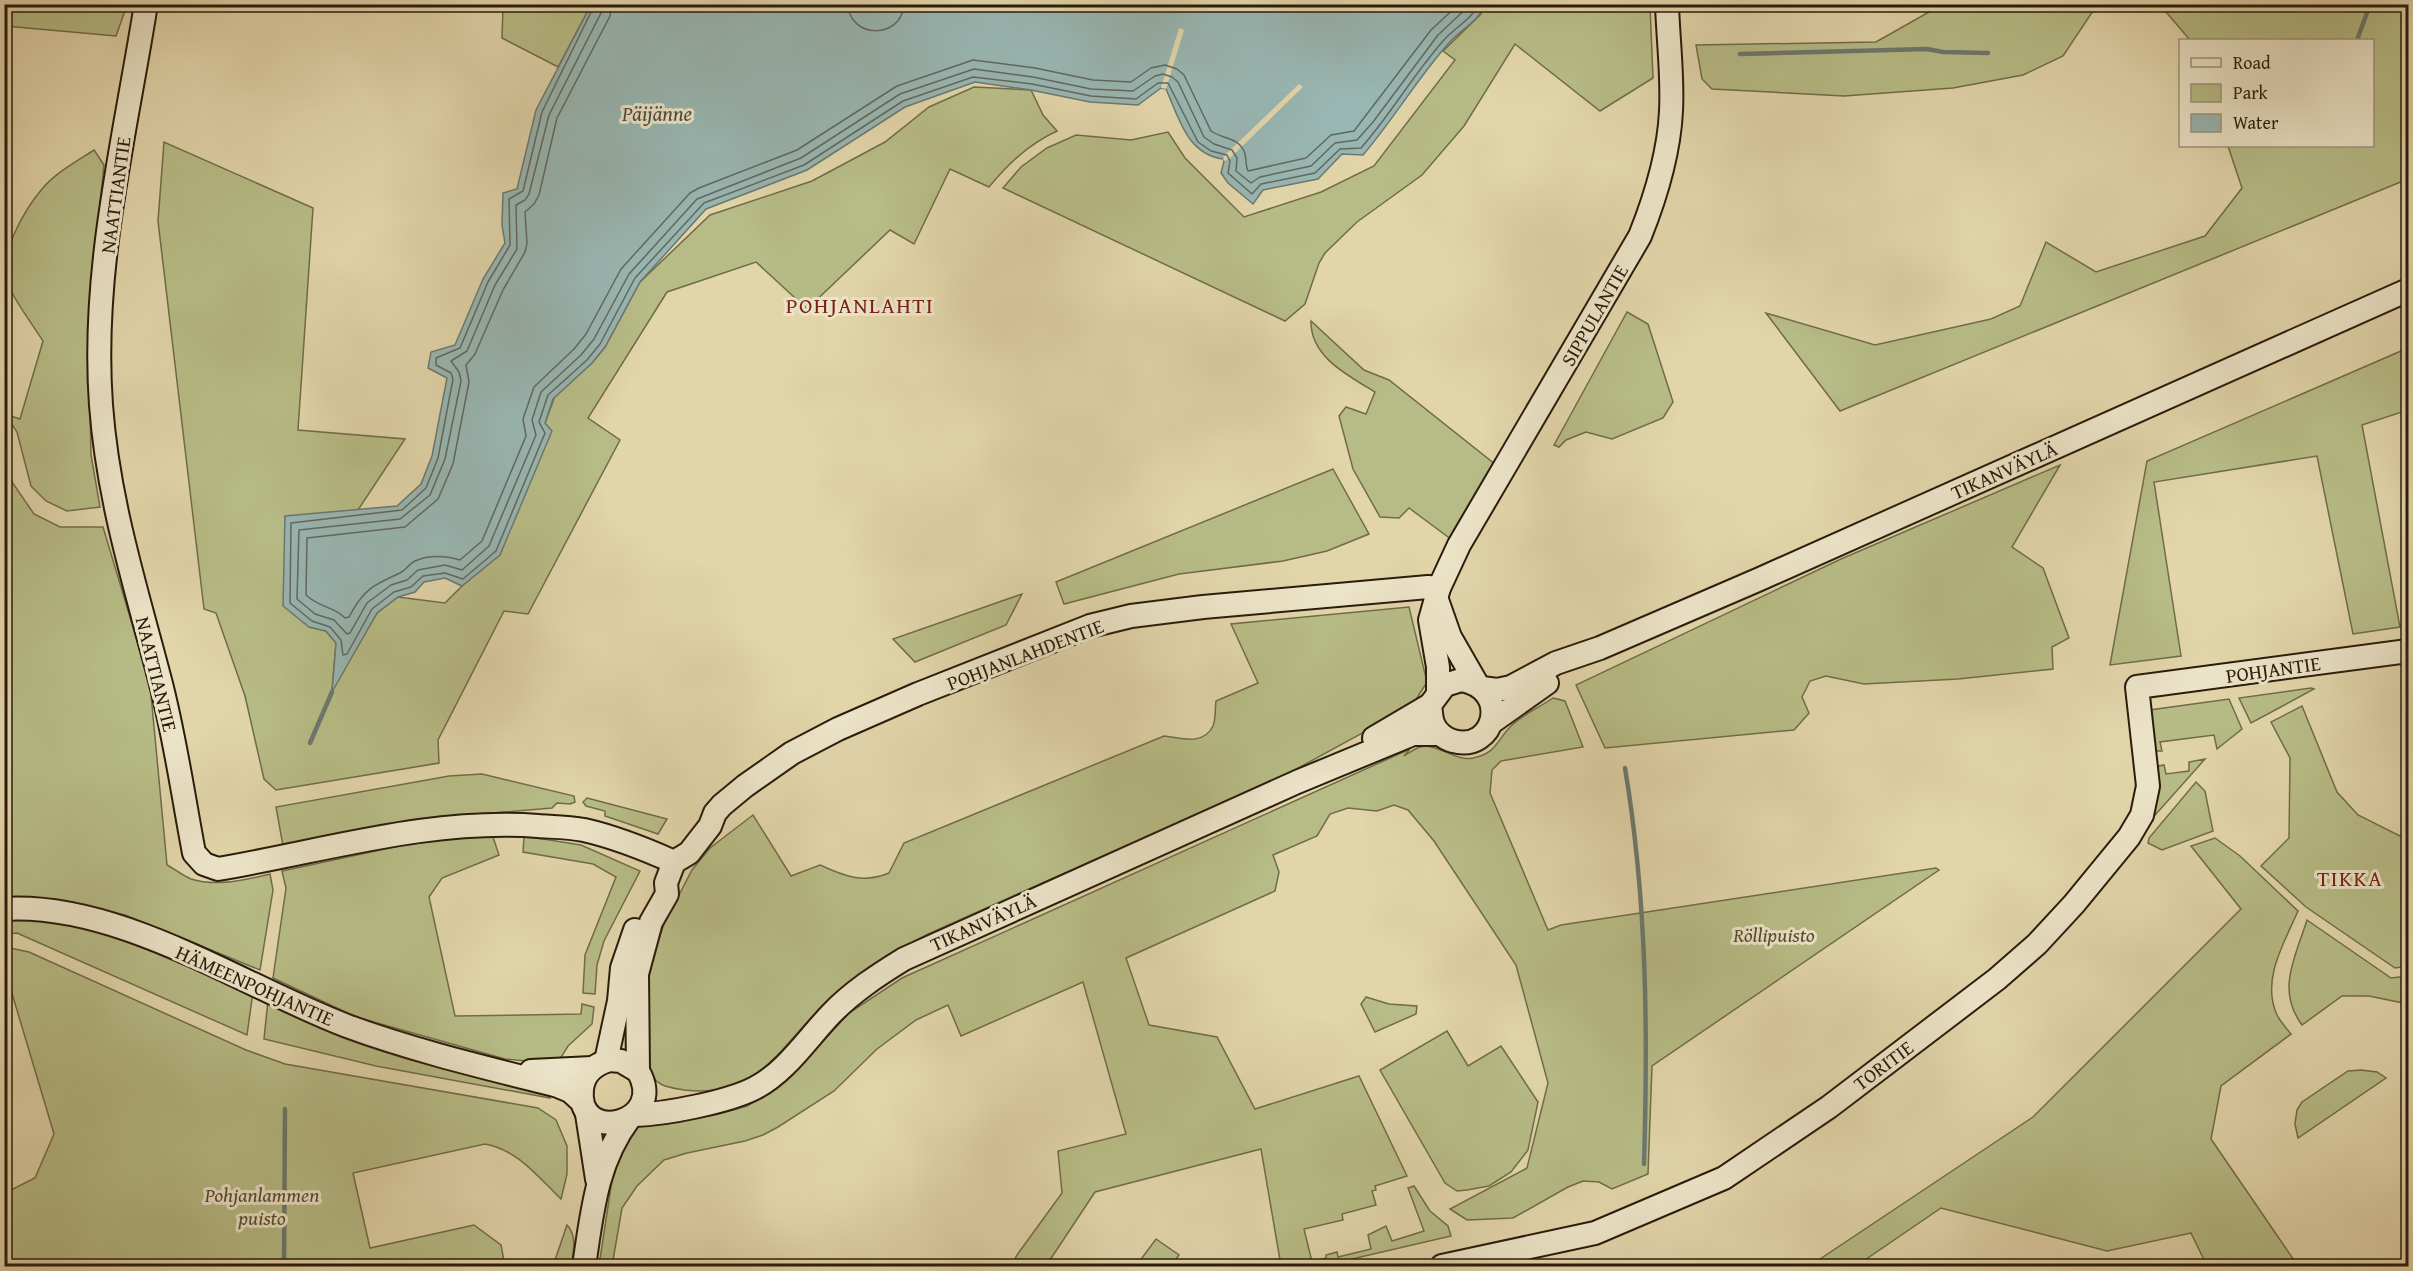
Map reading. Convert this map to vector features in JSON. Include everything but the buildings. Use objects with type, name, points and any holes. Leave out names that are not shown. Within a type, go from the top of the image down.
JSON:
[{"type":"street","name":"NAATTIANTIE","points":[[146,4],[108,231],[99,353],[104,438],[121,537],[173,732],[194,853],[204,864],[218,869],[428,830],[468,824],[507,824],[582,830],[621,840],[672,868]]},
{"type":"street","name":"SIPPULANTIE","points":[[1434,698],[1438,668],[1430,620],[1459,544],[1640,236],[1654,202],[1664,160],[1671,110],[1666,4]]},
{"type":"street","name":"TIKANVÄYLÄ","points":[[1480,686],[1497,690],[1511,687],[1556,663],[1600,648],[2409,290]]},
{"type":"street","name":"POHJANLAHDENTIE","points":[[599,1065],[634,931],[657,888],[710,826],[715,813],[745,786],[774,765],[821,737],[918,694],[1090,626],[1131,616],[1225,604],[1348,593],[1438,594]]},
{"type":"street","points":[[1438,594],[1450,637],[1492,703],[1492,722],[1479,738],[1466,743],[1448,740],[1433,724],[1434,698],[1445,685],[1461,680],[1480,686]]},
{"type":"street","name":"TIKANVÄYLÄ","points":[[1492,722],[1520,699],[1600,648]]},
{"type":"street","name":"POHJANTIE","points":[[2137,687],[2409,651]]},
{"type":"street","name":"TORITIE","points":[[1442,1266],[1595,1233],[1724,1178],[1829,1107],[1997,979],[2037,944],[2074,904],[2129,837],[2142,815],[2148,786],[2137,687]]},
{"type":"street","name":"TIKANVÄYLÄ","points":[[1297,782],[1434,698]]},
{"type":"street","name":"TIKANVÄYLÄ","points":[[632,1117],[731,1098],[756,1088],[776,1074],[832,1012],[876,977],[904,959],[1297,782],[1413,734],[1440,734]]},
{"type":"street","points":[[584,1266],[598,1183],[614,1138],[642,1103],[637,974],[651,922],[667,894],[672,868]]},
{"type":"street","name":"HÄMEENPOHJANTIE","points":[[4,909],[61,912],[116,926],[214,965],[347,1026],[463,1062],[558,1086],[570,1091],[584,1108]]},
{"type":"street","points":[[598,1183],[584,1108],[583,1084],[599,1065],[621,1061],[640,1074]]},
{"type":"street","name":"HÄMEENPOHJANTIE","points":[[504,1072],[599,1065]]},
{"type":"street","name":"TIKANVÄYLÄ","points":[[640,1074],[660,1094],[699,1104]]},
{"type":"street","points":[[584,1108],[606,1122],[632,1117]]},
{"type":"green space","points":[[1943,4],[2097,5],[2063,56],[2023,75],[1953,88],[1844,96],[1712,89],[1702,79],[1696,45],[1876,42]]},
{"type":"green space","points":[[4,5],[127,5],[116,36],[5,26]]},
{"type":"green space","points":[[505,5],[591,5],[558,67],[502,38],[503,7]]},
{"type":"green space","points":[[1486,5],[1650,5],[1653,78],[1600,111],[1515,44],[1464,126],[1422,175],[1357,222],[1325,253],[1319,263],[1305,304],[1285,321],[1003,188],[1021,167],[1047,148],[1076,135],[1131,140],[1168,132],[1185,158],[1244,217],[1321,192],[1374,166],[1455,60],[1443,51],[1480,15]]},
{"type":"green space","points":[[2160,5],[2408,5],[2408,179],[1840,411],[1766,313],[1875,345],[1991,319],[2020,306],[2046,242],[2096,272],[2205,236],[2242,188],[2228,147],[2374,147],[2374,39],[2189,39]]},
{"type":"green space","points":[[974,87],[1031,90],[1043,115],[1057,131],[1020,155],[989,187],[950,169],[914,244],[890,230],[807,309],[756,262],[667,292],[588,418],[620,440],[528,614],[504,611],[438,740],[439,763],[276,790],[264,779],[245,696],[216,613],[204,609],[158,221],[164,142],[313,208],[298,430],[405,439],[358,510],[285,517],[309,627],[326,631],[336,643],[332,690],[377,613],[398,597],[445,603],[462,586],[545,423],[555,396],[592,363],[605,347],[640,282],[710,215],[812,181],[885,142],[929,107]]},
{"type":"green space","points":[[94,150],[104,165],[94,261],[89,352],[91,455],[100,507],[67,511],[46,501],[31,486],[17,432],[5,414],[20,419],[43,341],[10,290],[5,277],[5,267],[10,243],[35,197],[53,178]]},
{"type":"green space","points":[[1627,312],[1648,324],[1673,402],[1663,418],[1612,439],[1586,432],[1566,440],[1559,447],[1554,445]]},
{"type":"green space","points":[[1311,321],[1364,370],[1389,380],[1496,465],[1452,540],[1409,508],[1399,518],[1380,517],[1353,469],[1339,416],[1346,407],[1366,414],[1375,392],[1343,372],[1324,355],[1312,334]]},
{"type":"green space","points":[[2408,348],[2408,410],[2362,425],[2400,627],[2353,634],[2317,456],[2154,482],[2181,656],[2110,665],[2147,461]]},
{"type":"green space","points":[[4,450],[12,482],[34,514],[60,527],[103,527],[150,684],[167,865],[191,879],[221,883],[270,874],[273,890],[260,970],[125,915],[65,903],[5,901]]},
{"type":"green space","points":[[2060,465],[2012,547],[2043,568],[2069,638],[2052,647],[2053,669],[1958,679],[1864,684],[1826,676],[1810,681],[1802,697],[1809,713],[1794,730],[1605,748],[1576,685],[1841,559]]},
{"type":"green space","points":[[1333,469],[1369,534],[1327,551],[1283,561],[1179,574],[1064,604],[1056,582]]},
{"type":"green space","points":[[1022,594],[1006,625],[915,662],[893,639]]},
{"type":"green space","points":[[1409,607],[1427,682],[1412,706],[1289,773],[926,935],[896,951],[866,970],[814,1014],[769,1064],[734,1086],[711,1091],[684,1090],[662,1085],[654,1079],[648,1068],[649,968],[664,924],[692,870],[710,848],[753,815],[791,876],[820,865],[854,877],[880,876],[889,873],[904,843],[1164,736],[1191,739],[1204,736],[1213,726],[1216,701],[1258,683],[1231,624]]},
{"type":"green space","points":[[2314,689],[2251,723],[2239,698]]},
{"type":"green space","name":"Röllipuisto","points":[[1553,698],[1565,701],[1583,747],[1501,761],[1492,770],[1490,793],[1548,930],[1561,925],[1936,868],[1939,870],[1652,1066],[1648,1174],[1612,1189],[1599,1182],[1583,1181],[1513,1218],[1467,1220],[1450,1209],[1527,1168],[1548,1083],[1516,965],[1434,841],[1408,810],[1394,805],[1377,811],[1348,808],[1330,814],[1317,836],[1273,855],[1279,872],[1275,891],[1126,958],[1149,1025],[1217,1037],[1255,1109],[1359,1076],[1407,1176],[1375,1186],[1376,1190],[1372,1191],[1376,1205],[1342,1214],[1343,1220],[1304,1229],[1312,1262],[1337,1252],[1338,1257],[1371,1249],[1368,1235],[1386,1226],[1392,1241],[1424,1231],[1408,1188],[1414,1186],[1430,1211],[1448,1226],[1451,1236],[1322,1266],[1281,1266],[1261,1149],[1095,1192],[1046,1266],[1011,1266],[1062,1193],[1058,1151],[1126,1134],[1083,982],[961,1036],[948,1005],[916,1020],[877,1049],[834,1091],[778,1127],[745,1141],[664,1160],[637,1186],[622,1208],[612,1266],[599,1266],[618,1140],[635,1127],[719,1114],[747,1106],[789,1078],[849,1013],[902,978],[1410,749],[1404,756],[1426,746],[1459,757],[1481,756],[1495,746],[1515,722]]},
{"type":"green space","points":[[2229,699],[2242,729],[2217,749],[2214,735],[2160,742],[2162,751],[2153,751],[2150,710]]},
{"type":"green space","points":[[2302,706],[2337,792],[2358,815],[2408,840],[2408,966],[2395,968],[2306,907],[2261,866],[2289,838],[2290,758],[2271,722]]},
{"type":"green space","points":[[2205,759],[2149,822],[2156,771],[2159,766],[2164,765],[2166,774],[2189,771],[2189,762]]},
{"type":"green space","points":[[482,774],[574,796],[575,802],[557,803],[552,808],[481,814],[283,846],[276,807],[449,776]]},
{"type":"green space","points":[[2196,782],[2205,791],[2213,831],[2162,850],[2148,843],[2149,838]]},
{"type":"green space","points":[[587,798],[667,819],[658,834],[605,816],[605,811],[586,806],[583,802]]},
{"type":"green space","points":[[467,836],[493,837],[499,855],[442,878],[429,897],[455,1016],[581,1014],[582,1004],[594,1007],[592,1024],[568,1046],[557,1064],[505,1059],[356,1017],[273,978],[286,888],[282,871],[399,846]]},
{"type":"green space","points":[[524,836],[581,845],[640,871],[604,941],[597,965],[595,994],[583,993],[585,955],[616,877],[593,864],[523,852]]},
{"type":"green space","points":[[2215,838],[2240,856],[2298,911],[2276,962],[2272,988],[2277,1015],[2291,1034],[2221,1086],[2211,1139],[2298,1266],[2207,1266],[2191,1233],[2107,1251],[1941,1208],[1856,1266],[1829,1266],[1817,1261],[2033,1117],[2241,909],[2191,846]]},
{"type":"green space","points":[[4,917],[58,922],[108,932],[253,992],[247,1035],[17,933],[5,934]]},
{"type":"green space","points":[[2307,920],[2391,978],[2408,976],[2408,1004],[2369,996],[2342,996],[2302,1025],[2294,1012],[2289,986],[2293,961]]},
{"type":"green space","name":"Pohjanlammen puisto","points":[[5,947],[29,952],[246,1050],[285,1064],[538,1108],[556,1120],[567,1146],[567,1174],[561,1199],[517,1158],[497,1147],[485,1144],[353,1173],[370,1248],[474,1225],[501,1245],[505,1266],[5,1266],[5,1193],[35,1178],[54,1134],[5,970]]},
{"type":"green space","points":[[1366,997],[1389,1004],[1417,1006],[1416,1014],[1375,1032],[1361,1004]]},
{"type":"green space","points":[[268,1000],[551,1090],[550,1098],[376,1066],[264,1039]]},
{"type":"green space","points":[[1447,1031],[1468,1066],[1501,1046],[1538,1102],[1528,1150],[1511,1172],[1489,1186],[1457,1191],[1445,1183],[1380,1070]]},
{"type":"green space","points":[[2348,1071],[2377,1072],[2386,1078],[2298,1138],[2295,1124],[2297,1110],[2302,1102]]},
{"type":"green space","points":[[567,1225],[574,1240],[571,1266],[553,1266]]},
{"type":"green space","points":[[1156,1239],[1179,1255],[1171,1266],[1136,1266]]},
{"type":"water","name":"Päijänne","points":[[856,4],[879,9],[882,4],[1486,5],[1437,57],[1363,155],[1342,154],[1318,179],[1263,190],[1253,204],[1228,183],[1221,173],[1223,159],[1201,150],[1186,133],[1166,89],[1161,88],[1138,105],[1090,102],[975,82],[905,107],[807,170],[706,209],[640,282],[605,347],[592,363],[553,399],[545,423],[552,431],[500,555],[462,586],[445,578],[424,582],[415,592],[398,597],[377,613],[332,692],[336,643],[326,631],[309,627],[283,606],[285,516],[397,506],[421,484],[432,456],[447,378],[428,368],[431,352],[455,345],[483,279],[505,243],[502,225],[503,193],[517,189],[536,110],[591,5]]},
{"type":"pier","points":[[1179,28],[1184,30],[1166,89],[1161,88]]},
{"type":"pier","points":[[1299,84],[1303,87],[1230,158],[1224,161],[1226,154]]},
{"type":"waterway","points":[[2357,39],[2368,10],[2365,4]]},
{"type":"waterway","points":[[1740,54],[1927,49],[1943,52],[1988,53]]},
{"type":"waterway","points":[[310,743],[332,692]]},
{"type":"waterway","points":[[1625,768],[1642,916],[1646,1015],[1644,1164]]},
{"type":"waterway","points":[[284,1266],[285,1109]]},
{"type":"district","name":"POHJANLAHTI","points":[[860,305]]},
{"type":"district","name":"TIKKA","points":[[2350,878]]}]
